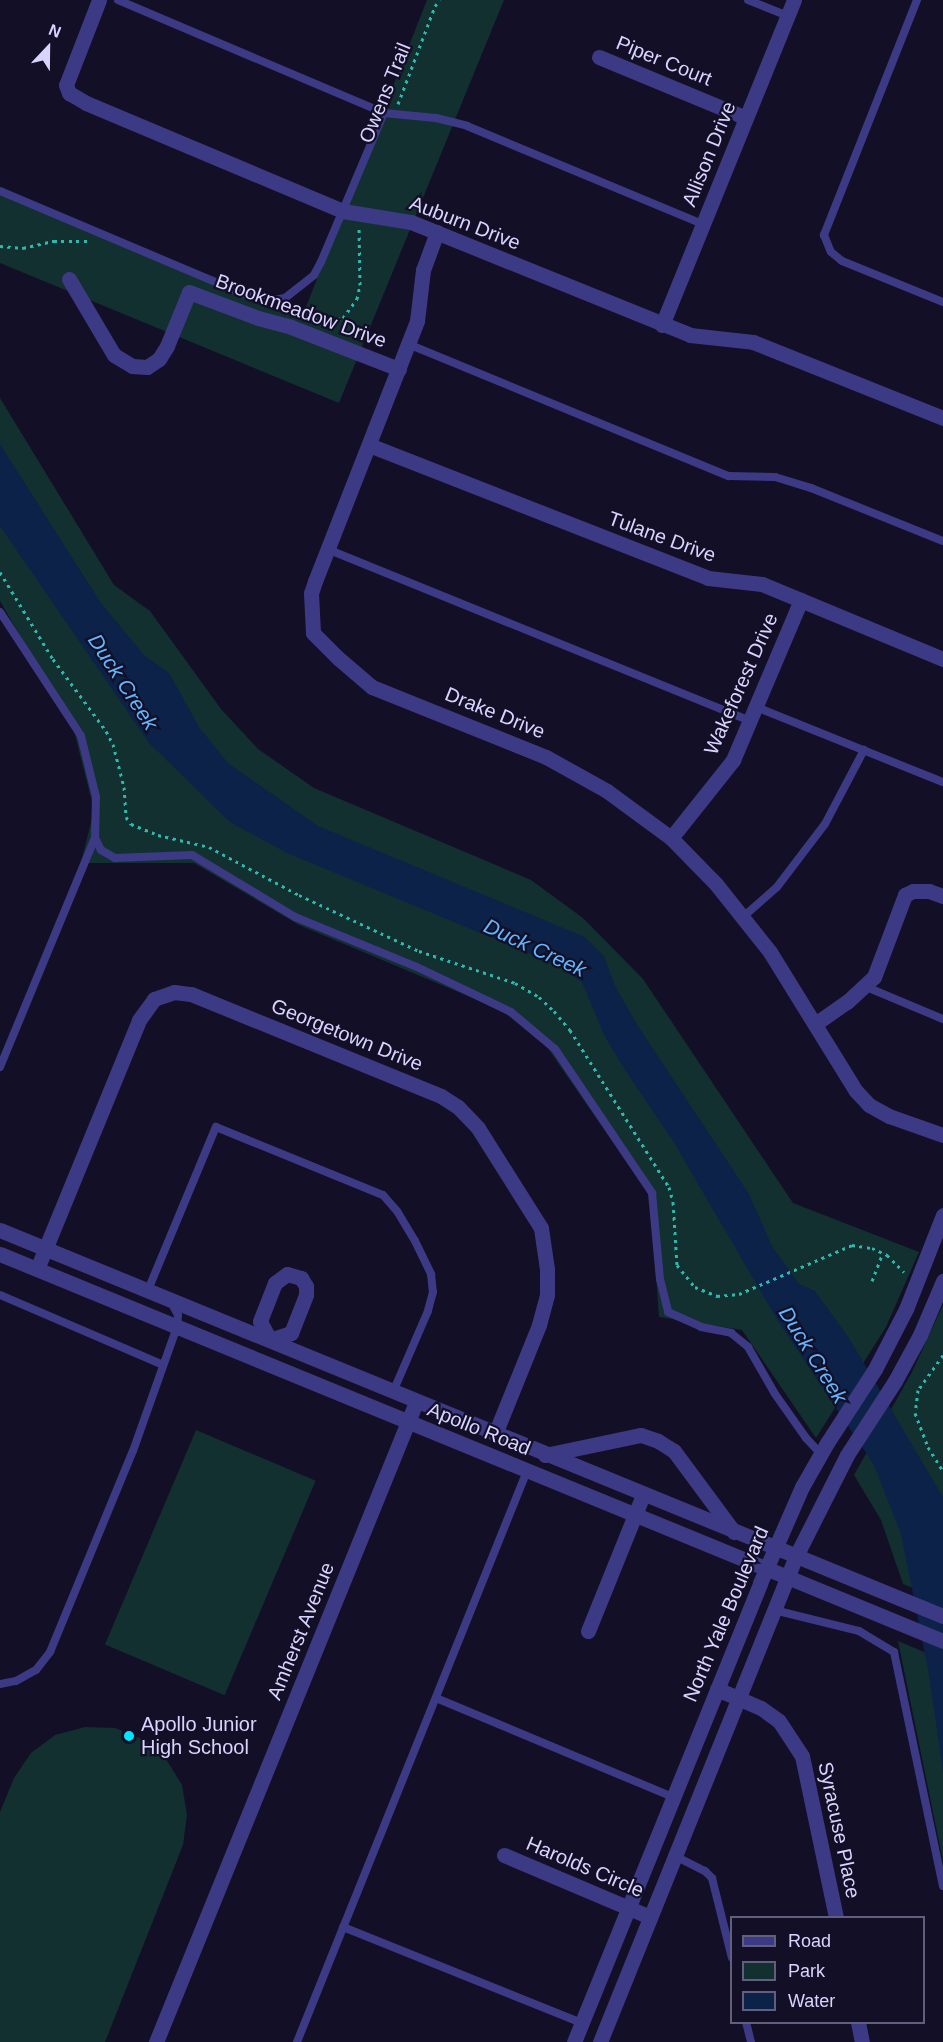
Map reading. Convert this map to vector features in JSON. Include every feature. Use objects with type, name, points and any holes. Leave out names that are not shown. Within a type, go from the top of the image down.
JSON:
[{"type":"street","name":"Auburn Drive","points":[[99,0],[69,73],[66,85],[69,93],[343,211],[411,222],[662,325],[690,335],[753,342],[943,418]]},
{"type":"street","name":"Allison Drive","points":[[662,325],[794,0]]},
{"type":"street","name":"Piper Court","points":[[599,57],[746,118]]},
{"type":"street","name":"Drake Drive","points":[[437,232],[423,270],[417,321],[311,593],[313,633],[372,687],[546,757],[607,791],[670,838],[716,884],[770,952],[856,1091],[869,1105],[889,1116],[943,1135]]},
{"type":"street","name":"Brookmeadow Drive","points":[[69,279],[114,355],[132,366],[147,367],[159,359],[168,346],[189,292],[258,318],[291,327],[399,369]]},
{"type":"street","name":"Tulane Drive","points":[[369,445],[708,578],[762,584],[943,659]]},
{"type":"street","name":"Wakeforest Drive","points":[[670,838],[733,760],[801,600]]},
{"type":"street","points":[[815,1024],[874,977],[905,896],[913,891],[921,891],[943,896]]},
{"type":"street","name":"Georgetown Drive","points":[[37,1269],[139,1020],[154,999],[174,992],[191,994],[441,1096],[458,1107],[478,1128],[541,1228],[547,1269],[547,1295],[539,1325],[495,1434]]},
{"type":"street","name":"North Yale Boulevard","points":[[574,2042],[775,1548],[824,1448],[875,1369],[906,1310],[943,1215]]},
{"type":"street","name":"Apollo Road","points":[[0,1230],[943,1616]]},
{"type":"street","name":"Apollo Road","points":[[0,1254],[943,1641]]},
{"type":"street","points":[[600,2042],[796,1556],[847,1455],[895,1381],[920,1335],[943,1281]]},
{"type":"street","points":[[262,1363],[270,1341]]},
{"type":"street","name":"Amherst Avenue","points":[[156,2042],[416,1402]]},
{"type":"street","name":"Apollo Road","points":[[545,1455],[641,1435],[658,1440],[674,1451],[734,1532]]},
{"type":"street","points":[[588,1631],[643,1495]]},
{"type":"street","name":"Syracuse Place","points":[[717,1689],[761,1708],[779,1721],[802,1756],[836,1916]]},
{"type":"street","name":"Harolds Circle","points":[[504,1855],[650,1917]]},
{"type":"street","points":[[858,2024],[862,2042]]},
{"type":"lane","points":[[118,0],[384,112],[459,123],[703,224]]},
{"type":"lane","points":[[748,0],[788,16]]},
{"type":"lane","points":[[917,0],[824,235],[831,252],[842,261],[943,302]]},
{"type":"lane","points":[[0,191],[249,296],[269,301],[285,298],[314,275],[384,112]]},
{"type":"lane","points":[[408,344],[729,476],[775,477],[811,488],[943,541]]},
{"type":"lane","points":[[327,549],[753,714],[864,750],[943,782]]},
{"type":"lane","points":[[0,612],[81,736],[96,797],[95,838],[0,1067]]},
{"type":"lane","points":[[743,917],[777,887],[825,824],[864,750]]},
{"type":"lane","points":[[95,838],[101,849],[115,858],[192,855],[295,917],[417,967],[511,1012],[555,1049],[652,1193],[660,1279],[668,1312],[700,1327],[731,1333],[748,1347],[775,1394],[806,1438],[824,1448]]},
{"type":"lane","points":[[864,986],[943,1019]]},
{"type":"lane","points":[[148,1290],[216,1127],[383,1195],[397,1211],[415,1241],[431,1274],[433,1292],[428,1311],[393,1392]]},
{"type":"lane","points":[[0,1295],[163,1365]]},
{"type":"lane","points":[[0,1684],[16,1681],[36,1670],[50,1652],[133,1451],[177,1327],[178,1315],[168,1299]]},
{"type":"lane","points":[[297,2042],[527,1472]]},
{"type":"lane","points":[[774,1610],[859,1631],[894,1652],[943,1886]]},
{"type":"lane","points":[[436,1698],[674,1797]]},
{"type":"lane","points":[[675,1856],[705,1871],[712,1878],[730,1950]]},
{"type":"lane","points":[[343,1927],[582,2023]]},
{"type":"lane","points":[[746,2024],[751,2042]]},
{"type":"path","name":"Owens Trail","points":[[395,114],[435,6],[440,0]]},
{"type":"path","points":[[755,1286],[852,1245],[883,1253],[905,1273]]},
{"type":"path","points":[[872,1281],[883,1253]]},
{"type":"path","points":[[943,1355],[918,1390],[915,1413],[928,1447],[943,1471]]},
{"type":"green space","points":[[427,0],[504,0],[339,403],[0,263],[0,193],[304,312]]},
{"type":"green space","points":[[0,398],[114,585],[150,611],[221,709],[258,749],[314,788],[531,880],[583,918],[643,979],[793,1203],[919,1252],[886,1327],[816,1438],[742,1330],[659,1317],[650,1196],[547,1047],[501,1010],[299,925],[194,863],[81,863],[94,810],[73,727],[0,601]]},
{"type":"green space","points":[[943,1305],[943,1600],[903,1584],[881,1520],[854,1475],[912,1372]]},
{"type":"green space","points":[[196,1430],[316,1481],[225,1695],[105,1644]]},
{"type":"green space","points":[[898,1641],[943,1660],[943,1861]]},
{"type":"green space","points":[[85,1727],[115,1728],[143,1739],[166,1759],[182,1785],[187,1815],[183,1845],[105,2042],[0,2042],[0,1812],[14,1778],[31,1753],[55,1735]]},
{"type":"water","name":"Duck Creek","points":[[0,444],[101,603],[144,655],[169,673],[199,727],[228,763],[318,826],[585,937],[604,956],[615,986],[638,1026],[749,1194],[772,1246],[799,1284],[815,1291],[849,1338],[943,1497],[943,1771],[928,1669],[901,1534],[874,1465],[778,1321],[673,1141],[605,1037],[582,982],[555,964],[287,853],[230,822],[149,743],[0,526]]},
{"type":"place","name":"Apollo Junior High School","points":[[129,1736]]}]
